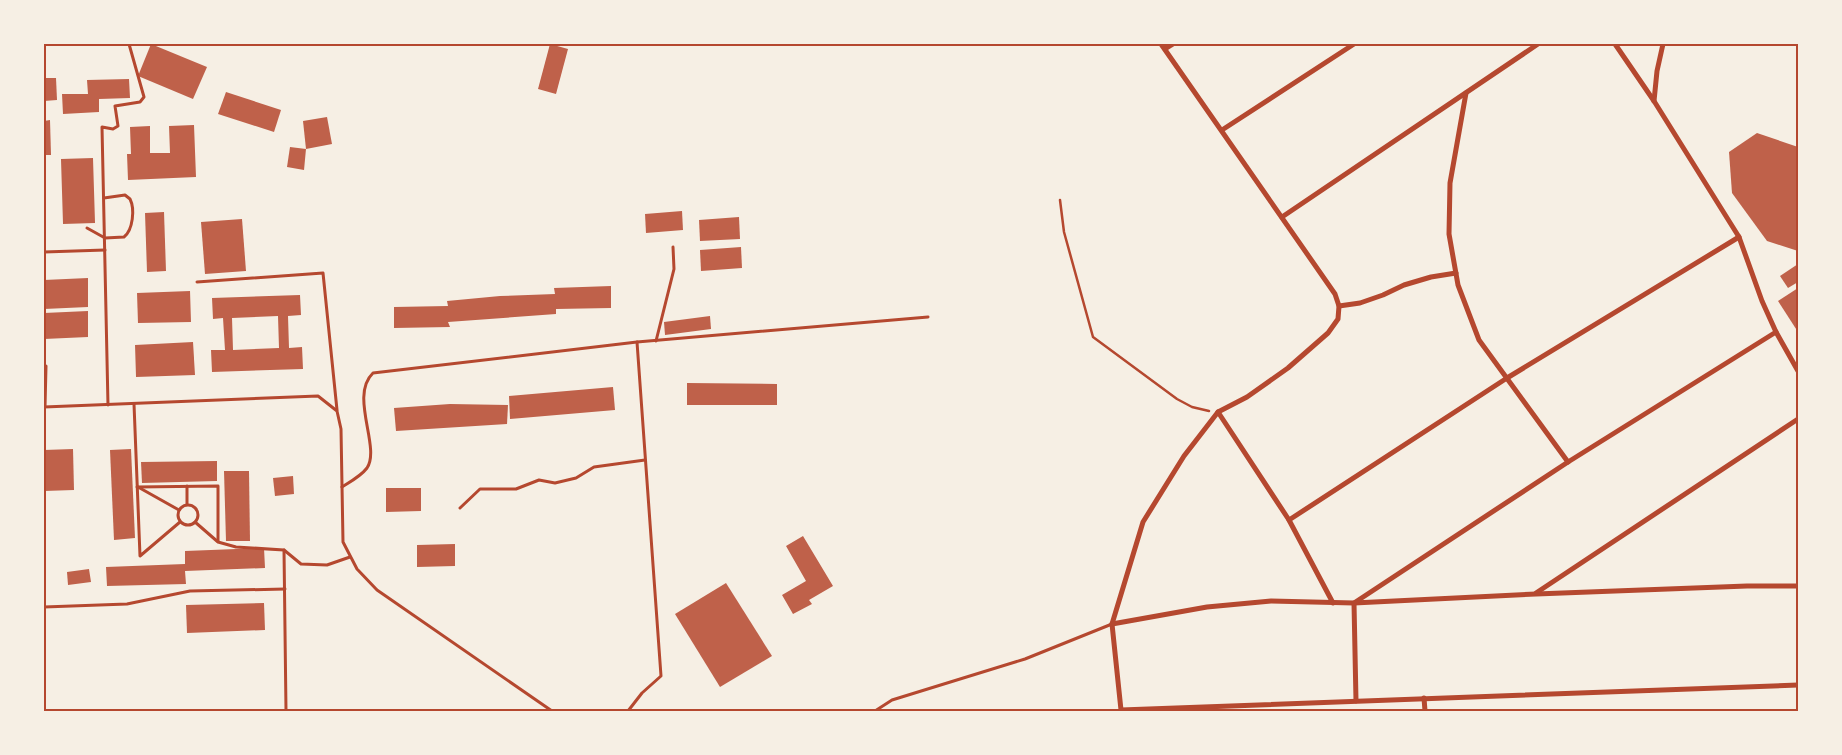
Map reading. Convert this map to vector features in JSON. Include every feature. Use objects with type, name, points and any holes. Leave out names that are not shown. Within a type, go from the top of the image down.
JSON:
[{"type":"street","points":[[1160,44],[1335,294],[1339,306],[1338,319],[1328,333],[1295,362],[1247,397],[1218,412],[1184,456],[1143,522],[1112,624],[1121,710],[1798,685]]},
{"type":"street","points":[[1165,49],[1173,44]]},
{"type":"street","points":[[1222,130],[1354,44]]},
{"type":"street","points":[[1282,217],[1538,44]]},
{"type":"street","points":[[1615,44],[1654,101],[1739,237],[1762,301],[1776,332],[1798,371]]},
{"type":"street","points":[[1654,101],[1663,44]]},
{"type":"street","points":[[1466,93],[1450,183],[1449,234],[1458,285],[1479,340],[1568,462]]},
{"type":"street","points":[[1289,520],[1507,378],[1739,237]]},
{"type":"street","points":[[1339,306],[1360,303],[1384,295],[1404,285],[1430,277],[1456,273]]},
{"type":"street","points":[[1354,603],[1568,462],[1776,332]]},
{"type":"street","points":[[1218,412],[1289,520],[1333,603]]},
{"type":"street","points":[[1536,594],[1798,419]]},
{"type":"street","points":[[1112,624],[1207,607],[1271,601],[1354,603],[1536,594],[1798,586]]},
{"type":"street","points":[[1354,603],[1356,700]]},
{"type":"street","points":[[1424,698],[1425,711]]},
{"type":"lane","points":[[108,405],[102,127],[114,129],[118,126],[115,106],[140,102],[144,97],[128,44]]},
{"type":"lane","points":[[87,228],[105,238],[124,237],[128,234],[133,207],[130,199],[125,195],[104,198]]},
{"type":"lane","points":[[656,341],[674,269],[673,247]]},
{"type":"lane","points":[[44,252],[105,250]]},
{"type":"lane","points":[[197,282],[322,274],[337,411],[342,429],[343,542],[350,557],[357,569],[377,590],[552,711]]},
{"type":"lane","points":[[342,487],[359,476],[368,466],[370,453],[363,400],[366,379],[373,373],[637,342],[928,317]]},
{"type":"lane","points":[[628,711],[642,693],[661,676],[637,342]]},
{"type":"lane","points":[[46,366],[45,407],[318,396],[337,411]]},
{"type":"lane","points":[[134,404],[140,556],[180,522]]},
{"type":"lane","points":[[460,508],[480,489],[516,488],[539,480],[555,484],[576,478],[594,466],[645,460]]},
{"type":"lane","points":[[187,486],[187,504]]},
{"type":"lane","points":[[137,487],[218,486],[218,542]]},
{"type":"lane","points":[[137,487],[179,510]]},
{"type":"lane","points":[[180,522],[179,510],[187,504]]},
{"type":"lane","points":[[180,522],[189,525],[195,522],[198,512],[194,506],[187,504]]},
{"type":"lane","points":[[195,522],[218,542],[236,547],[284,550],[301,564],[326,565],[350,557]]},
{"type":"lane","points":[[284,550],[286,711]]},
{"type":"lane","points":[[44,607],[127,604],[190,591],[285,589]]},
{"type":"lane","points":[[874,711],[892,700],[1025,659],[1112,624]]},
{"type":"path","points":[[1060,200],[1064,232],[1093,338],[1177,399],[1192,407],[1218,412]]},
{"type":"building","points":[[151,44],[207,67],[193,99],[138,76]]},
{"type":"building","points":[[550,44],[568,49],[556,94],[538,89]]},
{"type":"building","points":[[44,78],[56,78],[57,100],[44,101]]},
{"type":"building","points":[[129,79],[130,98],[99,99],[99,112],[63,114],[62,94],[88,94],[87,80]]},
{"type":"building","points":[[226,92],[281,110],[274,132],[218,114]]},
{"type":"building","points":[[327,117],[332,144],[306,149],[303,121]]},
{"type":"building","points":[[50,120],[51,155],[44,155],[44,121]]},
{"type":"building","points":[[194,125],[196,177],[128,180],[127,154],[131,154],[130,127],[150,126],[150,153],[170,153],[169,126]]},
{"type":"building","points":[[1757,133],[1798,147],[1798,251],[1767,241],[1732,193],[1729,152]]},
{"type":"building","points":[[290,147],[306,149],[304,170],[287,167]]},
{"type":"building","points":[[93,158],[95,223],[63,224],[61,159]]},
{"type":"building","points":[[682,211],[683,230],[646,233],[645,214]]},
{"type":"building","points":[[164,212],[166,271],[147,272],[145,213]]},
{"type":"building","points":[[739,217],[740,239],[700,241],[699,220]]},
{"type":"building","points":[[242,219],[246,271],[205,274],[201,222]]},
{"type":"building","points":[[741,247],[742,268],[701,271],[700,250]]},
{"type":"building","points":[[1798,264],[1798,282],[1788,288],[1780,276]]},
{"type":"building","points":[[88,278],[88,307],[44,309],[44,280]]},
{"type":"building","points":[[611,286],[611,308],[556,309],[556,314],[448,322],[450,327],[394,328],[394,307],[448,306],[447,301],[500,296],[555,294],[554,288]]},
{"type":"building","points":[[1798,288],[1798,332],[1778,301]]},
{"type":"building","points":[[190,291],[191,322],[138,323],[137,293]]},
{"type":"building","points":[[300,295],[301,315],[288,316],[289,348],[302,347],[303,369],[212,372],[211,350],[225,350],[223,318],[213,319],[212,298]],"holes":[[[278,316],[279,348],[233,350],[232,318]]]},
{"type":"building","points":[[88,311],[88,337],[44,339],[44,313]]},
{"type":"building","points":[[710,316],[711,329],[665,335],[664,322]]},
{"type":"building","points":[[193,342],[195,375],[136,377],[135,345]]},
{"type":"building","points":[[687,383],[777,384],[777,405],[687,405]]},
{"type":"building","points":[[613,387],[615,410],[510,419],[509,396]]},
{"type":"building","points":[[450,404],[508,405],[507,424],[396,431],[394,408]]},
{"type":"building","points":[[73,449],[74,490],[44,491],[44,450]]},
{"type":"building","points":[[131,449],[135,538],[114,540],[110,450]]},
{"type":"building","points":[[217,461],[217,481],[142,483],[141,462]]},
{"type":"building","points":[[224,471],[249,471],[250,541],[226,541]]},
{"type":"building","points":[[293,476],[294,494],[275,496],[273,478]]},
{"type":"building","points":[[386,488],[421,488],[421,511],[386,512]]},
{"type":"building","points":[[803,536],[833,586],[809,600],[812,604],[793,614],[782,595],[806,581],[786,546]]},
{"type":"building","points":[[455,544],[455,566],[417,567],[417,545]]},
{"type":"building","points":[[264,548],[265,568],[185,571],[186,584],[107,586],[106,567],[185,564],[185,551]]},
{"type":"building","points":[[89,569],[91,582],[68,585],[67,572]]},
{"type":"building","points":[[726,583],[772,656],[720,687],[675,614]]},
{"type":"building","points":[[264,603],[265,630],[187,633],[186,605]]}]
